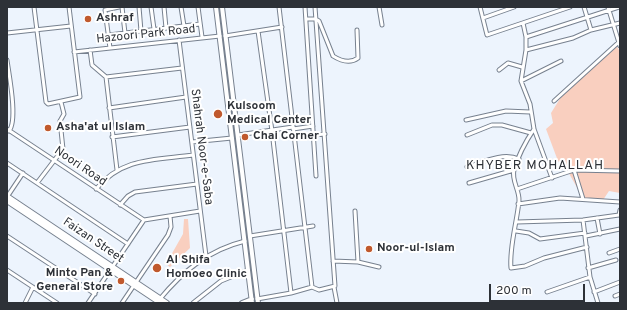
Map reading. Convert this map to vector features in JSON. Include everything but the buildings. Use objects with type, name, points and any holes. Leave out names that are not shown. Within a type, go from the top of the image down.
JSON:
[{"type":"main road","points":[[216,7],[252,301],[242,303]]},
{"type":"main road","points":[[222,7],[257,301]]},
{"type":"main road","points":[[225,82],[231,81]]},
{"type":"main road","name":"Faizan Street","points":[[7,197],[134,283],[159,302],[167,303]]},
{"type":"main road","name":"Faizan Street","points":[[7,201],[112,268]]},
{"type":"main road","points":[[242,225],[248,224]]},
{"type":"street","points":[[34,7],[46,103],[61,102],[80,97],[69,7]]},
{"type":"street","points":[[110,48],[105,10],[119,7]]},
{"type":"street","points":[[122,7],[125,33]]},
{"type":"street","points":[[139,7],[141,31]]},
{"type":"street","points":[[151,7],[154,29]]},
{"type":"street","points":[[164,7],[166,28]]},
{"type":"street","points":[[181,7],[184,26]]},
{"type":"street","points":[[198,7],[202,37]]},
{"type":"street","points":[[279,7],[312,287]]},
{"type":"street","points":[[305,7],[307,19],[316,176]]},
{"type":"street","points":[[315,7],[325,134],[334,287],[337,303]]},
{"type":"street","points":[[379,7],[382,25]]},
{"type":"street","points":[[480,7],[487,34],[570,7]]},
{"type":"street","points":[[482,18],[514,7]]},
{"type":"street","points":[[584,7],[591,30]]},
{"type":"street","points":[[526,37],[609,8],[619,7]]},
{"type":"street","points":[[609,8],[620,46]]},
{"type":"street","points":[[307,19],[316,19]]},
{"type":"street","points":[[316,19],[320,24],[334,56],[343,60],[353,61],[358,58],[357,30]]},
{"type":"street","points":[[523,23],[526,37],[526,50],[522,67],[521,81],[530,104],[530,112],[534,129],[552,178]]},
{"type":"street","points":[[526,50],[573,38],[591,30],[620,23]]},
{"type":"street","points":[[109,35],[200,24]]},
{"type":"street","points":[[7,33],[71,26]]},
{"type":"street","points":[[225,36],[282,27]]},
{"type":"street","points":[[258,31],[272,131],[291,293]]},
{"type":"street","name":"Hazoori Park Road","points":[[74,52],[220,36]]},
{"type":"street","name":"Shahrah Noor-e-Saba","points":[[179,40],[206,256]]},
{"type":"street","points":[[554,101],[619,41]]},
{"type":"street","points":[[90,50],[92,65],[106,77],[117,170]]},
{"type":"street","points":[[7,60],[14,118],[12,127],[8,130]]},
{"type":"street","points":[[521,81],[561,61]]},
{"type":"street","points":[[499,70],[508,63],[522,67]]},
{"type":"street","points":[[106,77],[182,68]]},
{"type":"street","points":[[109,108],[186,97]]},
{"type":"street","points":[[37,183],[63,146],[60,121],[64,114],[61,102]]},
{"type":"street","points":[[466,120],[506,110],[530,112]]},
{"type":"street","points":[[467,135],[492,125],[531,133]]},
{"type":"street","points":[[238,135],[313,126]]},
{"type":"street","points":[[112,137],[190,127]]},
{"type":"street","points":[[534,129],[524,144],[514,170],[518,204],[516,231],[511,256],[511,268],[525,266],[544,258],[587,247]]},
{"type":"street","name":"Noori Road","points":[[8,130],[144,220]]},
{"type":"street","points":[[314,135],[325,134]]},
{"type":"street","points":[[192,142],[232,138]]},
{"type":"street","points":[[96,188],[117,170],[128,164],[194,155]]},
{"type":"street","points":[[467,167],[499,157],[510,156],[519,159]]},
{"type":"street","points":[[7,163],[128,244]]},
{"type":"street","points":[[469,183],[514,170]]},
{"type":"street","points":[[574,170],[583,199]]},
{"type":"street","points":[[517,189],[574,170],[620,171]]},
{"type":"street","points":[[7,197],[23,173]]},
{"type":"street","points":[[120,205],[128,196],[135,192],[197,184]]},
{"type":"street","points":[[518,204],[560,198],[620,202]]},
{"type":"street","points":[[355,210],[358,262]]},
{"type":"street","points":[[517,222],[583,220],[619,215],[620,210]]},
{"type":"street","points":[[88,303],[144,220],[200,211]]},
{"type":"street","points":[[122,303],[134,283],[168,235],[171,227],[170,216]]},
{"type":"street","points":[[597,218],[600,234]]},
{"type":"street","points":[[583,220],[586,235],[588,268],[598,303]]},
{"type":"street","points":[[250,236],[313,226]]},
{"type":"street","points":[[516,231],[528,232],[540,238],[600,234],[620,229]]},
{"type":"street","points":[[7,236],[94,294]]},
{"type":"street","points":[[159,302],[185,271],[206,256],[245,241]]},
{"type":"street","points":[[609,253],[620,249]]},
{"type":"street","points":[[588,268],[616,260]]},
{"type":"street","points":[[333,261],[358,262],[379,267]]},
{"type":"street","points":[[7,270],[56,303]]},
{"type":"street","points":[[193,303],[221,281],[248,270]]},
{"type":"street","points":[[547,292],[590,277]]},
{"type":"street","points":[[594,292],[620,282]]},
{"type":"street","points":[[24,303],[33,287]]},
{"type":"street","points":[[257,301],[312,287],[319,290],[334,287]]},
{"type":"street","points":[[615,296],[620,294]]},
{"type":"shaded area","points":[[617,46],[620,52],[620,193],[609,191],[603,200],[583,198],[567,170],[558,161],[546,129],[553,123],[551,113],[561,97]]},
{"type":"shaded area","points":[[184,219],[188,219],[190,248],[170,267],[166,264],[183,234]]},
{"type":"place","name":"Ashraf","points":[[88,19]]},
{"type":"place","name":"Kulsoom Medical Center","points":[[218,114]]},
{"type":"place","name":"Asha'at ul Islam","points":[[48,128]]},
{"type":"place","name":"Chai Corner","points":[[245,137]]},
{"type":"place","name":"Noor-ul-Islam","points":[[369,249]]},
{"type":"place","name":"Al Shifa Homoeo Clinic","points":[[157,268]]},
{"type":"place","name":"Minto Pan & General Store","points":[[121,281]]},
{"type":"district","name":"KHYBER MOHALLAH","points":[[535,166]]}]
